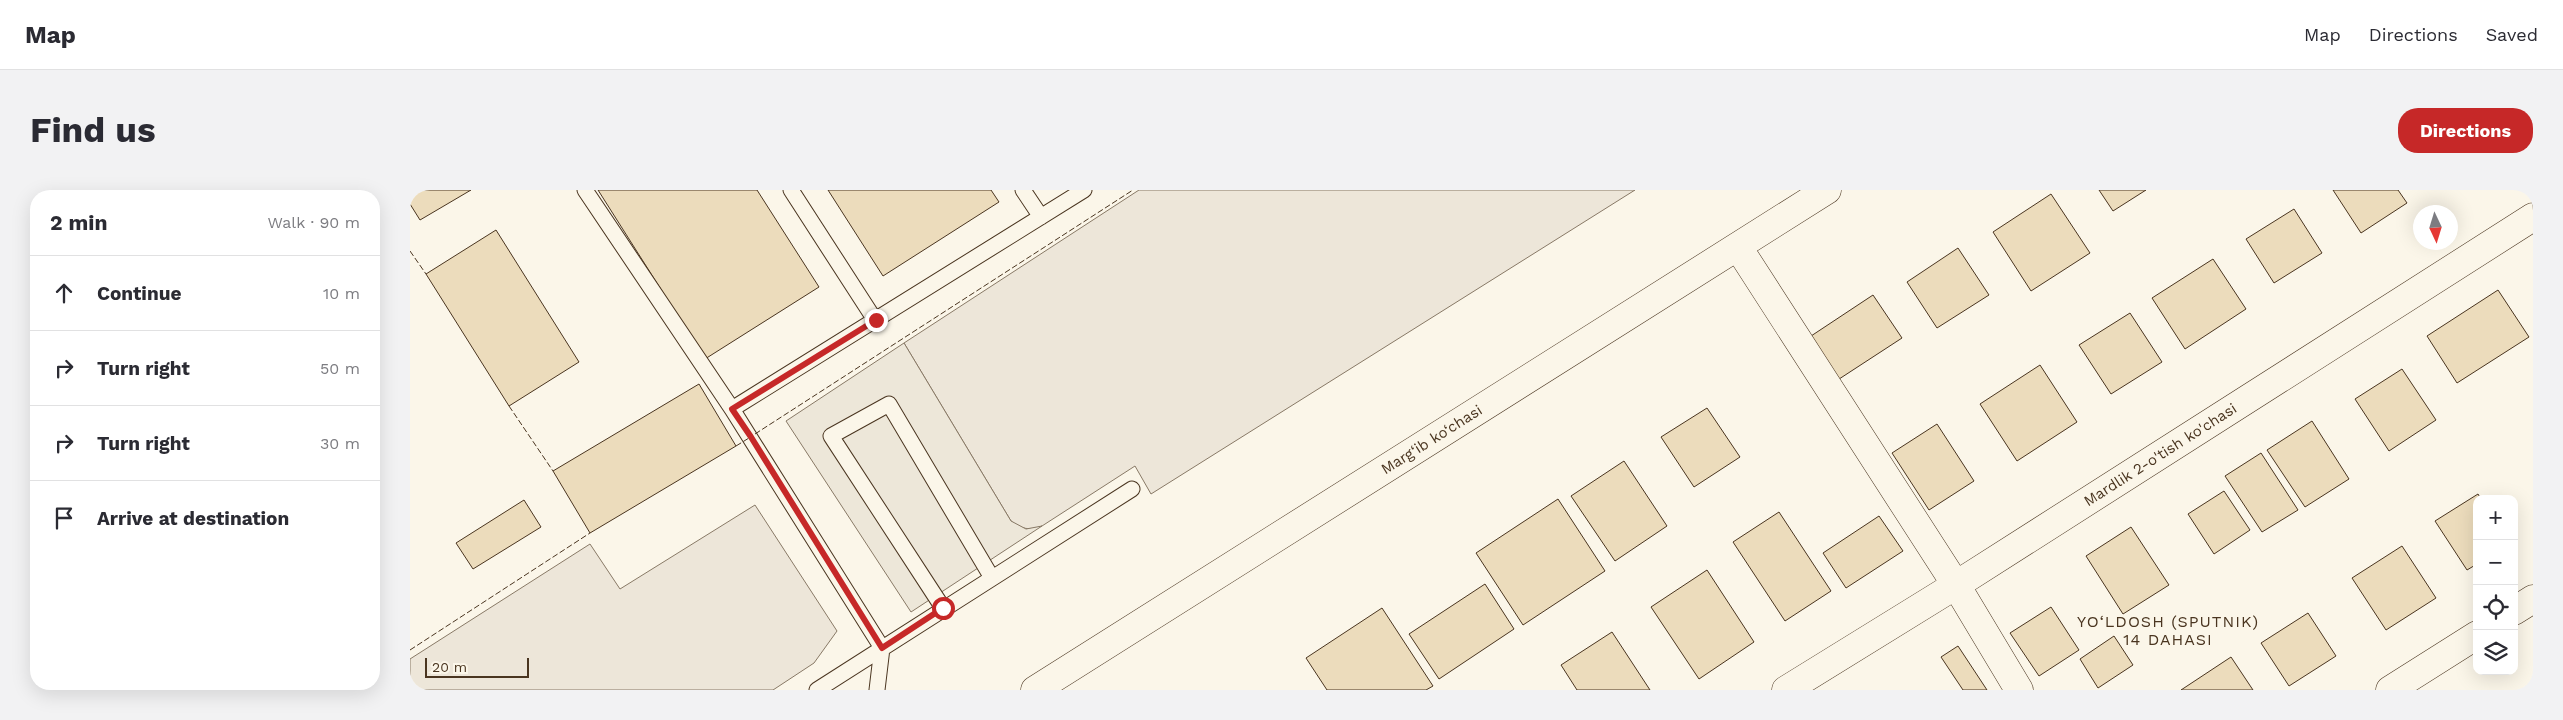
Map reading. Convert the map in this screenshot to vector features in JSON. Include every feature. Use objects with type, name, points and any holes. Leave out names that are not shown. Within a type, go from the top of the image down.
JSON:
[{"type":"street","name":"Marg‘ib ko‘chasi","points":[[1035,690],[1827,190]]},
{"type":"street","name":"Mardlik 2-o'tish ko'chasi","points":[[1786,690],[1956,585],[2533,217]]},
{"type":"street","points":[[1738,247],[1956,585],[2019,690]]},
{"type":"street","points":[[2518,608],[2533,599]]},
{"type":"street","points":[[2390,690],[2473,638]]},
{"type":"lane","points":[[585,190],[751,437],[882,648],[877,690]]},
{"type":"lane","points":[[791,190],[876,320]]},
{"type":"lane","points":[[1023,190],[1041,217]]},
{"type":"lane","points":[[732,409],[1084,190]]},
{"type":"lane","points":[[943,608],[831,436],[889,404],[992,578]]},
{"type":"lane","points":[[817,690],[1132,489]]},
{"type":"shaded area","points":[[1139,190],[1635,190],[1151,494],[1135,466],[1042,526],[1030,529],[1018,526],[1011,521],[904,343]]},
{"type":"shaded area","points":[[904,343],[1011,521],[1026,529],[1042,526],[911,612],[786,421]]},
{"type":"shaded area","points":[[755,505],[837,631],[814,663],[773,690],[410,690],[410,659],[590,544],[620,589]]},
{"type":"building","points":[[410,190],[471,190],[420,220],[410,204]]},
{"type":"building","points":[[598,190],[757,190],[819,287],[705,359]]},
{"type":"building","points":[[828,190],[991,190],[999,202],[883,276]]},
{"type":"building","points":[[2099,190],[2146,190],[2113,211]]},
{"type":"building","points":[[2333,190],[2398,190],[2407,203],[2361,233]]},
{"type":"building","points":[[2051,194],[2090,253],[2031,291],[1993,232]]},
{"type":"building","points":[[2294,209],[2322,253],[2274,283],[2246,239]]},
{"type":"building","points":[[496,230],[579,362],[509,406],[426,274]]},
{"type":"building","points":[[1958,248],[1989,295],[1937,328],[1907,282]]},
{"type":"building","points":[[2213,259],[2246,309],[2185,349],[2152,298]]},
{"type":"building","points":[[2498,290],[2529,337],[2457,383],[2427,336]]},
{"type":"building","points":[[1873,295],[1902,338],[1833,383],[1805,340]]},
{"type":"building","points":[[2130,313],[2162,362],[2111,394],[2079,345]]},
{"type":"building","points":[[2040,365],[2077,422],[2017,461],[1980,404]]},
{"type":"building","points":[[2402,369],[2436,420],[2389,451],[2355,399]]},
{"type":"building","points":[[699,384],[736,446],[590,533],[553,471]]},
{"type":"building","points":[[1707,408],[1740,457],[1694,487],[1661,437]]},
{"type":"building","points":[[2312,421],[2349,479],[2305,507],[2267,450]]},
{"type":"building","points":[[1937,424],[1974,481],[1929,510],[1892,453]]},
{"type":"building","points":[[2261,453],[2298,510],[2262,532],[2225,476]]},
{"type":"building","points":[[1624,461],[1667,526],[1615,561],[1571,496]]},
{"type":"building","points":[[2224,491],[2250,530],[2214,554],[2188,514]]},
{"type":"building","points":[[2473,497],[2473,566],[2467,570],[2435,521]]},
{"type":"building","points":[[1558,499],[1605,571],[1523,625],[1476,553]]},
{"type":"building","points":[[524,500],[541,527],[473,569],[456,543]]},
{"type":"building","points":[[1779,512],[1831,591],[1785,621],[1733,542]]},
{"type":"building","points":[[1879,516],[1903,551],[1846,588],[1823,553]]},
{"type":"building","points":[[2131,527],[2169,585],[2123,614],[2086,556]]},
{"type":"building","points":[[2402,546],[2436,598],[2386,630],[2352,578]]},
{"type":"building","points":[[1707,570],[1754,642],[1699,679],[1651,607]]},
{"type":"building","points":[[1485,584],[1514,629],[1439,679],[1409,634]]},
{"type":"building","points":[[2051,607],[2079,650],[2039,676],[2010,633]]},
{"type":"building","points":[[1382,608],[1433,686],[1426,690],[1327,690],[1306,658]]},
{"type":"building","points":[[2308,613],[2336,656],[2289,686],[2261,643]]},
{"type":"building","points":[[1612,632],[1650,690],[1577,690],[1561,665]]},
{"type":"building","points":[[2114,636],[2133,665],[2098,688],[2080,659]]},
{"type":"building","points":[[1958,646],[1987,690],[1963,690],[1941,657]]},
{"type":"building","points":[[2231,657],[2253,690],[2181,690]]},
{"type":"fence","points":[[755,434],[1133,190]]},
{"type":"fence","points":[[410,251],[426,274]]},
{"type":"fence","points":[[509,406],[553,471]]},
{"type":"fence","points":[[736,446],[749,438]]},
{"type":"fence","points":[[410,650],[590,533]]},
{"type":"district","name":"YO‘LDOSH (SPUTNIK) 14 DAHASI","points":[[2168,630]]},
{"type":"route","points":[[876,320],[732,409],[882,648],[943,608]]}]
